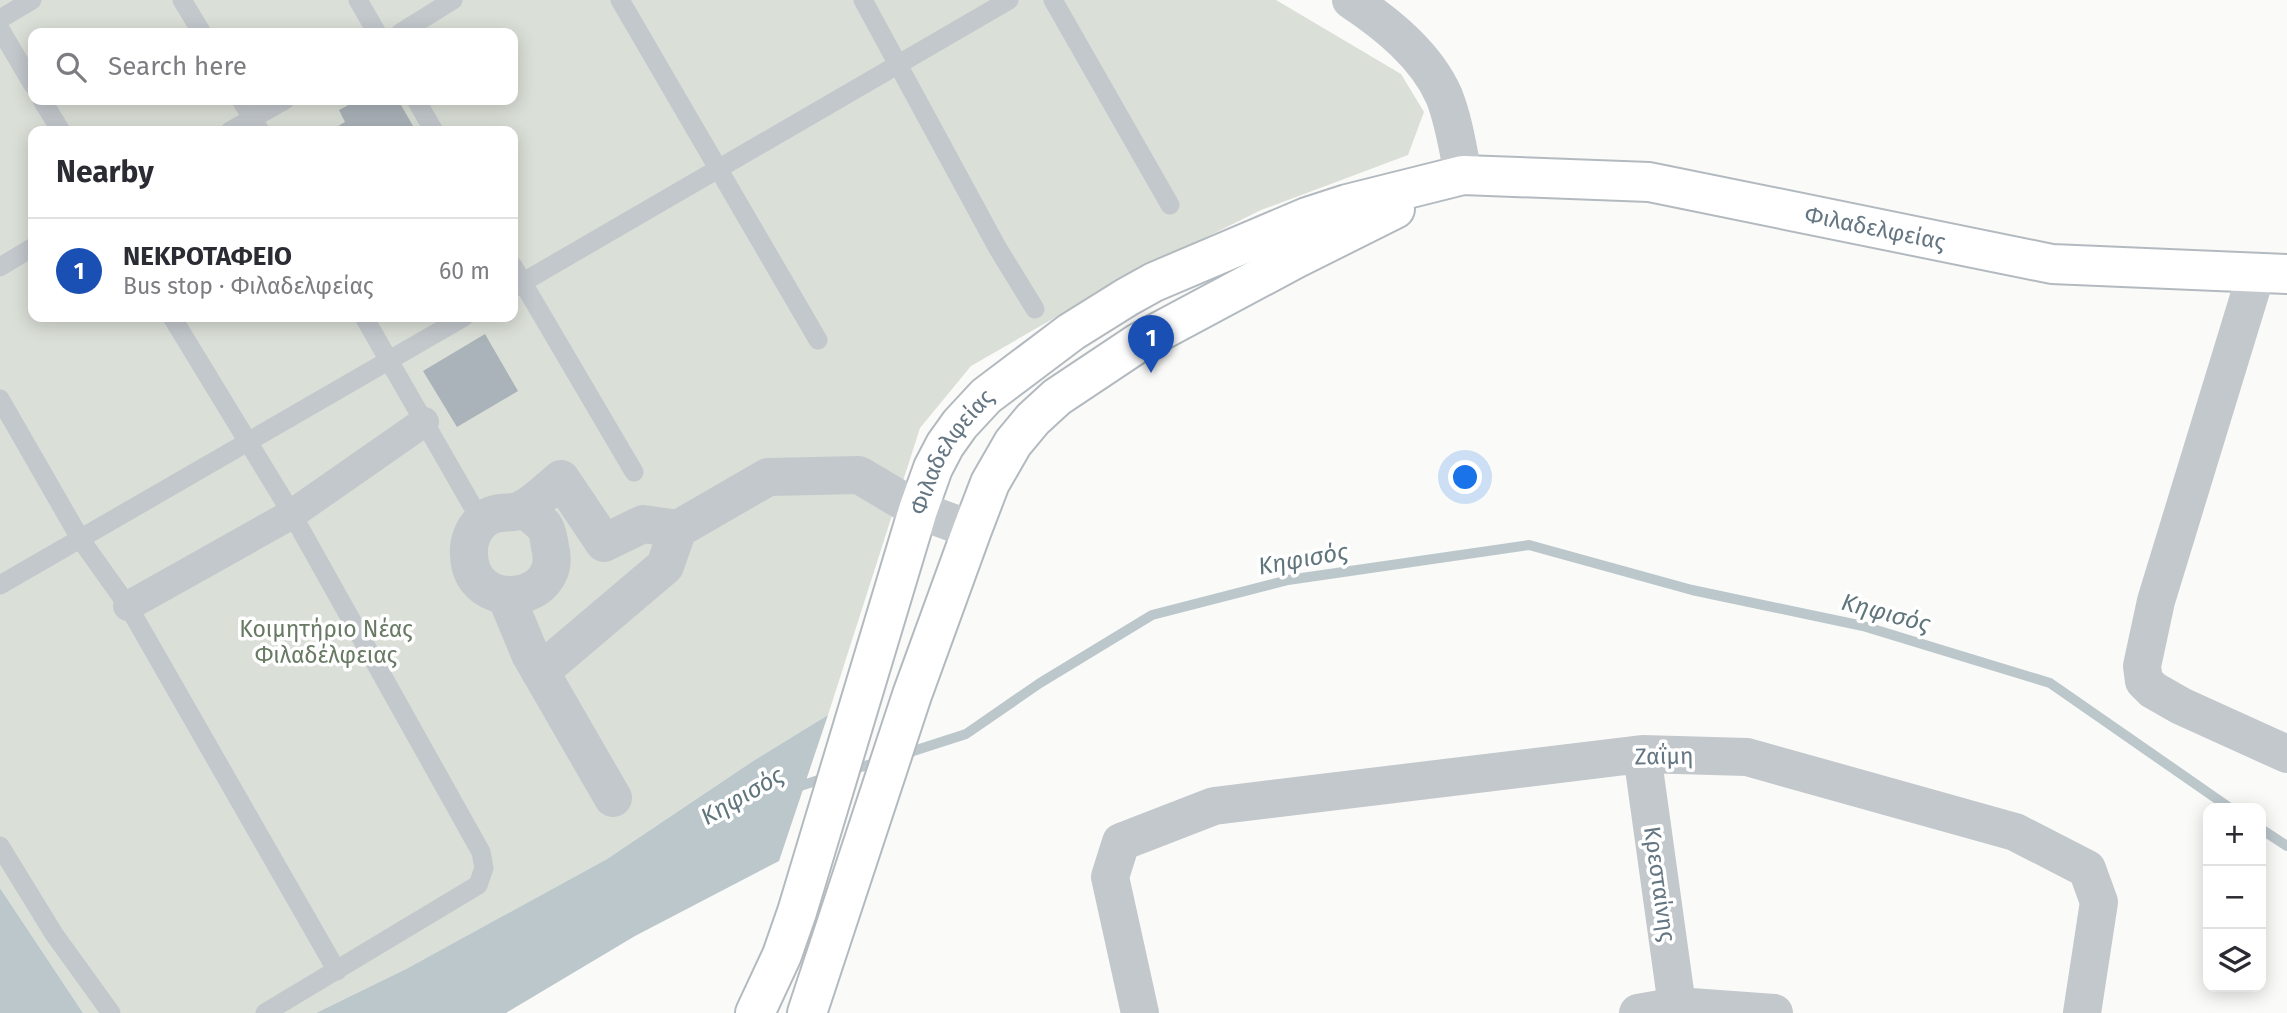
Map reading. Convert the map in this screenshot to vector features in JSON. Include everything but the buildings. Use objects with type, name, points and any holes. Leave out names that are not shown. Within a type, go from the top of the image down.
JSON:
[{"type":"main road","name":"Φιλαδελφείας","points":[[809,1010],[912,695],[990,483],[1013,443],[1033,419],[1057,397],[1138,343],[1295,259],[1463,175]]},
{"type":"main road","name":"Φιλαδελφείας","points":[[755,1013],[782,955],[797,912],[918,510],[945,444],[977,406],[1016,372],[1072,331],[1154,282],[1307,217],[1347,204],[1463,175],[1649,182],[2052,264],[2272,274]]},
{"type":"street","points":[[1351,0],[1415,52],[1430,72],[1443,96],[1454,128],[1463,175]]},
{"type":"street","points":[[2272,274],[2157,601],[2142,666],[2144,681],[2153,690],[2181,706],[2287,754]]},
{"type":"street","points":[[128,606],[292,514],[424,422]]},
{"type":"street","points":[[524,508],[545,528],[553,559],[545,580],[527,593],[506,596],[483,587],[469,566],[468,542],[481,521],[499,511],[520,511],[561,479],[604,543],[643,524],[678,529],[768,477],[859,475],[918,510],[972,530]]},
{"type":"street","points":[[540,673],[665,566],[678,529]]},
{"type":"street","points":[[506,596],[540,673],[613,798]]},
{"type":"street","name":"Ζαΐμη","points":[[1140,1013],[1110,877],[1121,842],[1214,806],[1642,754],[1747,757],[2015,832],[2087,869],[2099,902],[2082,1013]]},
{"type":"street","name":"Κρεσταίνης","points":[[1642,754],[1678,1010]]},
{"type":"street","points":[[1638,1013],[1678,1010],[1774,1013]]},
{"type":"lane","points":[[0,19],[32,0]]},
{"type":"lane","points":[[182,0],[199,28]]},
{"type":"lane","points":[[358,0],[374,28]]},
{"type":"lane","points":[[408,28],[453,0]]},
{"type":"lane","points":[[620,0],[818,340]]},
{"type":"lane","points":[[863,0],[997,247],[1035,309]]},
{"type":"lane","points":[[518,278],[718,169],[1009,0]]},
{"type":"lane","points":[[1053,0],[1170,205]]},
{"type":"lane","points":[[0,29],[28,77]]},
{"type":"lane","points":[[45,105],[58,126]]},
{"type":"lane","points":[[244,105],[256,125],[279,105]]},
{"type":"lane","points":[[419,105],[431,126]]},
{"type":"lane","points":[[0,267],[28,250]]},
{"type":"lane","points":[[518,282],[634,472]]},
{"type":"lane","points":[[175,322],[292,514],[481,852],[484,868],[478,885],[265,1013]]},
{"type":"lane","points":[[367,322],[481,521]]},
{"type":"lane","points":[[0,585],[455,322]]},
{"type":"lane","points":[[0,399],[81,540],[128,606],[337,971]]},
{"type":"lane","points":[[0,846],[54,934],[111,1013]]},
{"type":"green space","name":"Κοιμητήριο Νέας Φιλαδέλφειας","points":[[0,0],[1276,0],[1401,74],[1424,112],[1408,155],[1261,210],[1124,278],[971,366],[920,428],[828,715],[753,761],[607,859],[406,969],[316,1013],[83,1013],[0,888]]},
{"type":"water","points":[[828,715],[779,861],[635,936],[506,1013],[316,1013],[406,969],[607,859],[753,761]]},
{"type":"water","points":[[0,888],[83,1013],[0,1013]]},
{"type":"waterway","name":"Κηφισός","points":[[901,755],[966,734],[1040,683],[1152,615],[1288,580],[1529,545],[1692,590],[1863,626],[2050,683],[2223,803]]},
{"type":"waterway","name":"Κηφισός","points":[[847,771],[882,761]]},
{"type":"waterway","name":"Κηφισός","points":[[794,788],[828,777]]},
{"type":"waterway","name":"Κηφισός","points":[[2266,832],[2287,846]]},
{"type":"place","name":"ΝΕΚΡΟΤΑΦΕΙΟ","points":[[1151,373]]}]
